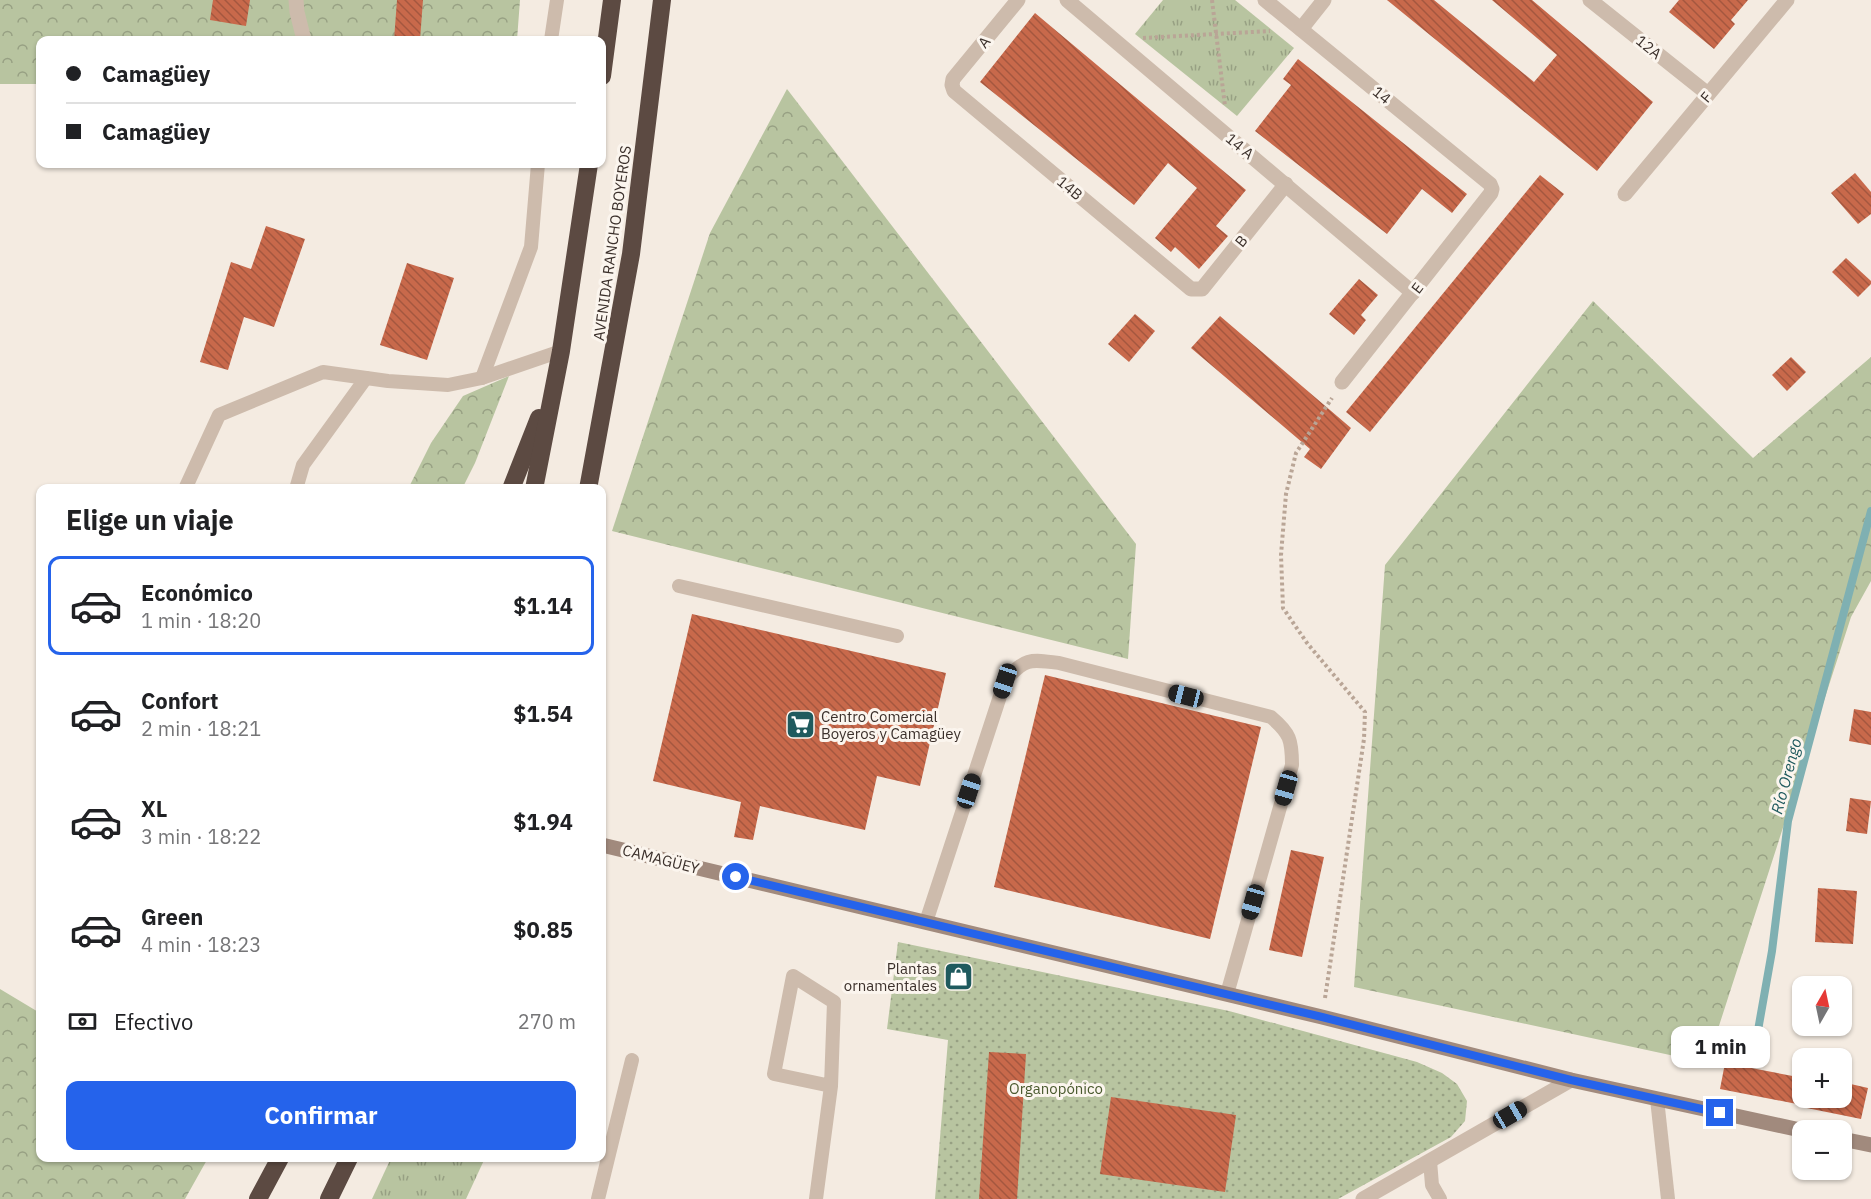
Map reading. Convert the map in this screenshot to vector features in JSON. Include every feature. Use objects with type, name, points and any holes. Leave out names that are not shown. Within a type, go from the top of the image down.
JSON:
[{"type":"highway","points":[[606,46],[612,0]]},
{"type":"highway","name":"AVENIDA RANCHO BOYEROS","points":[[589,484],[631,254],[662,0]]},
{"type":"highway","points":[[535,484],[561,351],[588,168]]},
{"type":"highway","points":[[513,484],[536,426],[561,351]]},
{"type":"highway","points":[[258,1199],[278,1162]]},
{"type":"highway","points":[[328,1199],[347,1162]]},
{"type":"main road","name":"CAMAGÜEY","points":[[606,846],[1322,1017],[1571,1080],[1792,1128]]},
{"type":"main road","points":[[1852,1141],[1871,1145]]},
{"type":"street","points":[[296,0],[303,36]]},
{"type":"street","name":"A","points":[[952,85],[953,79],[1018,0]]},
{"type":"street","name":"14 A","points":[[1067,0],[1413,293]]},
{"type":"street","name":"14","points":[[1265,0],[1490,184],[1491,193]]},
{"type":"street","points":[[1301,29],[1324,0]]},
{"type":"street","name":"12A","points":[[1590,0],[1708,94]]},
{"type":"street","name":"F","points":[[1625,194],[1786,0]]},
{"type":"street","name":"14B","points":[[952,85],[954,91],[1191,289]]},
{"type":"street","name":"B","points":[[1191,289],[1202,289],[1286,184]]},
{"type":"street","name":"E","points":[[1342,382],[1491,193]]},
{"type":"street","points":[[1363,1199],[1571,1080]]},
{"type":"lane","points":[[552,36],[557,0]]},
{"type":"lane","points":[[482,378],[531,247],[538,168]]},
{"type":"lane","points":[[188,484],[219,415],[323,372],[448,385],[482,378],[561,351]]},
{"type":"lane","points":[[298,484],[303,465],[366,378]]},
{"type":"lane","points":[[679,586],[897,636]]},
{"type":"lane","points":[[926,922],[1005,681],[1018,666],[1035,660],[1059,663],[1271,717],[1284,728],[1292,742],[1292,765],[1227,994]]},
{"type":"lane","points":[[816,1199],[831,1086],[834,1002],[794,976],[774,1074],[831,1086]]},
{"type":"lane","points":[[598,1199],[632,1060]]},
{"type":"lane","points":[[1657,1099],[1668,1199]]},
{"type":"lane","points":[[1430,1161],[1432,1185],[1440,1199]]},
{"type":"path","points":[[1212,0],[1228,136]]},
{"type":"path","points":[[1112,40],[1301,29]]},
{"type":"path","points":[[1322,1017],[1364,739],[1365,712],[1307,644],[1283,608],[1281,555],[1286,494],[1296,453],[1342,382]]},
{"type":"green space","points":[[0,0],[520,0],[517,36],[36,36],[36,84],[0,84]]},
{"type":"green space","points":[[1163,0],[1235,0],[1294,48],[1237,116],[1135,34]]},
{"type":"green space","points":[[787,89],[1136,544],[1128,659],[612,531],[710,233]]},
{"type":"green space","points":[[1593,301],[1753,458],[1871,357],[1871,581],[1851,617],[1707,1063],[1354,987],[1385,565]]},
{"type":"green space","points":[[509,376],[464,484],[410,484],[431,443],[463,396]]},
{"type":"green space","name":"Organopónico","points":[[898,942],[1229,1011],[1417,1062],[1442,1073],[1457,1084],[1467,1101],[1465,1121],[1451,1137],[1338,1199],[935,1199],[948,1040],[887,1029]]},
{"type":"green space","points":[[0,989],[36,1011],[36,1162],[206,1162],[185,1199],[0,1199]]},
{"type":"green space","points":[[389,1162],[483,1162],[466,1199],[372,1199]]},
{"type":"building","points":[[213,0],[250,0],[246,26],[210,20]]},
{"type":"building","points":[[397,0],[423,0],[420,36],[394,36]]},
{"type":"building","points":[[1387,0],[1434,0],[1534,82],[1557,55],[1492,0],[1532,0],[1653,102],[1597,171]]},
{"type":"building","points":[[1679,0],[1748,0],[1731,20],[1735,24],[1714,49],[1669,12]]},
{"type":"building","points":[[1035,13],[1246,190],[1216,226],[1228,236],[1199,269],[1175,247],[1171,252],[1155,238],[1197,188],[1168,163],[1134,205],[980,82]]},
{"type":"building","points":[[1298,59],[1467,194],[1452,213],[1422,189],[1387,234],[1255,131],[1291,85],[1283,79]]},
{"type":"building","points":[[1855,173],[1871,192],[1871,214],[1858,224],[1831,193]]},
{"type":"building","points":[[1540,175],[1564,194],[1370,432],[1346,412]]},
{"type":"building","points":[[266,226],[305,239],[274,327],[244,317],[228,370],[200,362],[231,262],[251,269]]},
{"type":"building","points":[[1846,258],[1871,281],[1871,284],[1858,297],[1832,272]]},
{"type":"building","points":[[407,263],[454,278],[427,360],[380,345]]},
{"type":"building","points":[[1359,279],[1378,295],[1361,315],[1366,320],[1354,335],[1329,314]]},
{"type":"building","points":[[1135,314],[1155,331],[1129,362],[1108,344]]},
{"type":"building","points":[[1220,316],[1351,428],[1321,469],[1304,457],[1310,449],[1191,348]]},
{"type":"building","points":[[1791,357],[1806,372],[1787,391],[1772,375]]},
{"type":"building","name":"Centro Comercial Boyeros y Camagüey","points":[[692,614],[946,673],[920,786],[877,776],[865,830],[760,806],[753,840],[734,837],[741,802],[653,781]]},
{"type":"building","points":[[1045,675],[1261,727],[1210,939],[994,887]]},
{"type":"building","points":[[1854,709],[1871,712],[1871,745],[1849,741]]},
{"type":"building","points":[[1850,798],[1871,801],[1867,834],[1846,831]]},
{"type":"building","points":[[1291,850],[1324,857],[1302,957],[1269,950]]},
{"type":"building","points":[[1818,888],[1857,891],[1853,944],[1815,942]]},
{"type":"building","points":[[989,1052],[1026,1054],[1017,1199],[979,1199]]},
{"type":"building","points":[[1725,1063],[1792,1076],[1792,1103],[1720,1089]]},
{"type":"building","points":[[1852,1084],[1868,1088],[1861,1119],[1807,1108],[1852,1108]]},
{"type":"building","points":[[1111,1097],[1236,1115],[1225,1192],[1100,1174]]},
{"type":"waterway","name":"Río Orengo","points":[[1754,1053],[1772,951],[1788,821],[1871,511]]},
{"type":"place","name":"Centro Comercial Boyeros y Camagüey","points":[[800,725]]},
{"type":"place","name":"Plantas ornamentales","points":[[958,977]]},
{"type":"route","points":[[736,877],[1322,1017],[1571,1080],[1720,1113]]}]
